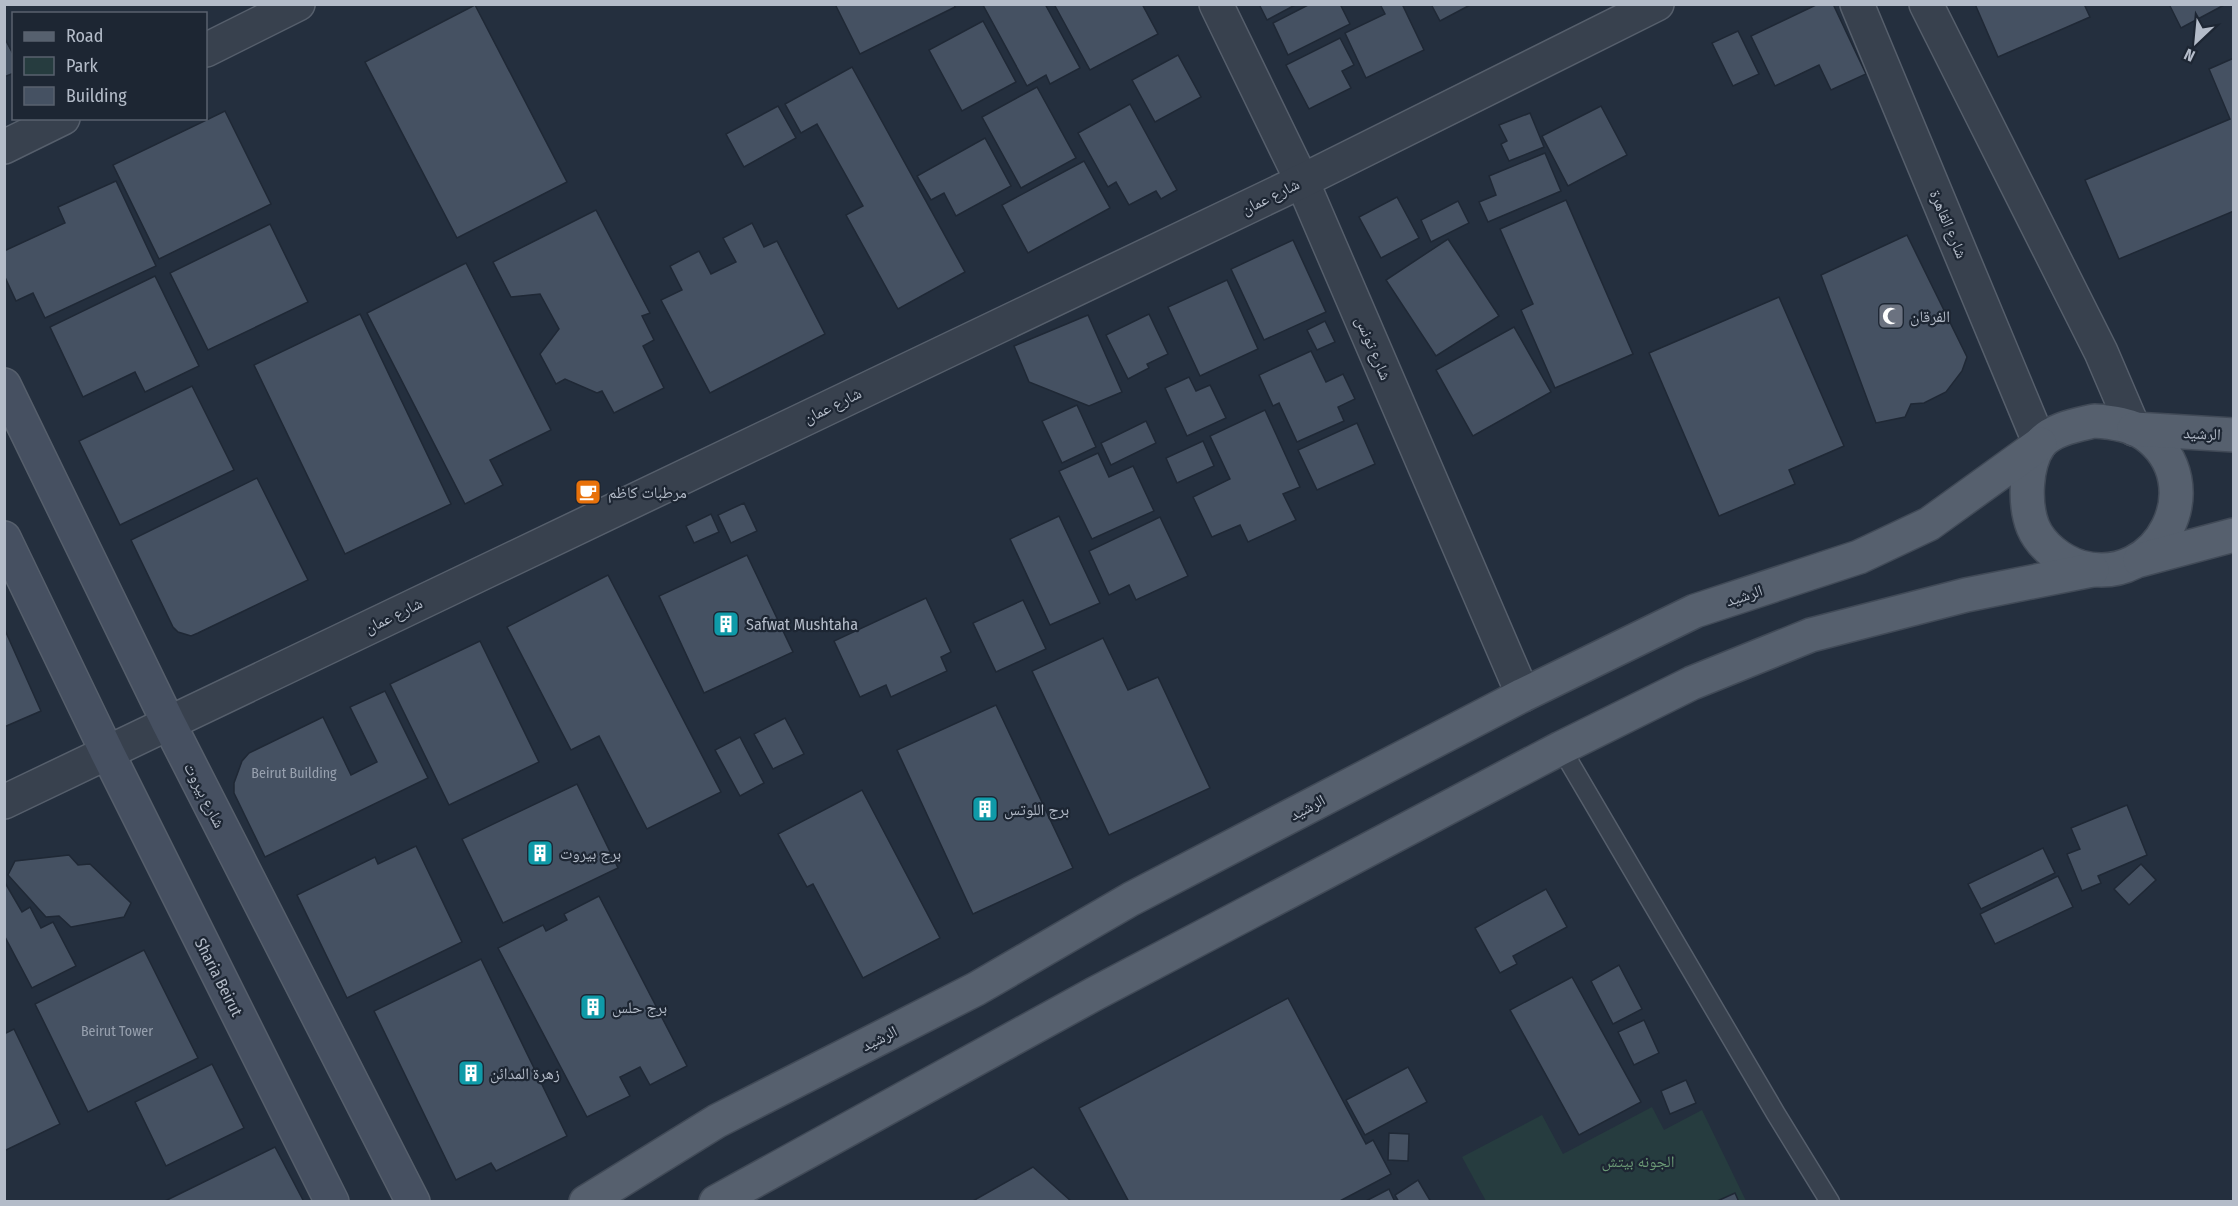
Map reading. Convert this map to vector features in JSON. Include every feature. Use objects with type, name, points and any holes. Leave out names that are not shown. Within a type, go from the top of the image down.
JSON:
[{"type":"main road","name":"شارع بيروت","points":[[4,385],[168,722],[413,1202]]},
{"type":"main road","points":[[2091,570],[2068,563],[2048,549],[2034,529],[2026,507],[2027,482],[2040,444],[2056,432],[2094,421],[2117,422],[2146,435],[2161,450],[2172,472],[2176,498],[2171,522],[2159,544],[2140,560]]},
{"type":"main road","name":"الرشيد","points":[[2134,429],[2234,435]]},
{"type":"main road","name":"الرشيد","points":[[586,1202],[717,1121],[976,989],[1131,899],[1523,696],[1695,612],[1859,557],[1929,524],[2040,444]]},
{"type":"main road","points":[[716,1202],[957,1067],[1561,748],[1692,682],[1811,635],[1966,595],[2091,570],[2116,569],[2140,560],[2234,535]]},
{"type":"main road","points":[[4,538],[107,752]]},
{"type":"main road","name":"Sharia Beirut","points":[[107,752],[332,1202]]},
{"type":"street","points":[[207,50],[298,4]]},
{"type":"street","name":"شارع تونس","points":[[1216,4],[1302,181],[1523,696]]},
{"type":"street","name":"شارع عمان","points":[[4,802],[1302,181],[1657,4]]},
{"type":"street","name":"شارع القاهرة","points":[[1857,4],[2040,444]]},
{"type":"street","points":[[1926,4],[2101,352],[2134,429]]},
{"type":"street","points":[[4,147],[59,120]]},
{"type":"lane","points":[[1561,748],[1830,1202]]},
{"type":"green space","name":"الجونه بيتش","points":[[1652,1107],[1664,1130],[1702,1110],[1746,1201],[1486,1201],[1462,1157],[1542,1115],[1563,1154]]},
{"type":"building","points":[[835,4],[954,4],[955,7],[860,54]]},
{"type":"building","points":[[1045,4],[1080,68],[1050,84],[1046,75],[1027,86],[983,5]]},
{"type":"building","points":[[1054,4],[1142,4],[1158,34],[1090,70]]},
{"type":"building","points":[[1259,4],[1297,4],[1267,20]]},
{"type":"building","points":[[1310,4],[1340,4],[1350,24],[1288,55],[1273,23]]},
{"type":"building","points":[[1380,4],[1402,4],[1424,50],[1366,78],[1345,33],[1385,14]]},
{"type":"building","points":[[1431,4],[1472,4],[1440,21]]},
{"type":"building","points":[[1818,4],[1833,4],[1866,74],[1831,90],[1819,65],[1775,86],[1751,36]]},
{"type":"building","points":[[1975,4],[2084,4],[2090,17],[1998,57]]},
{"type":"building","points":[[2169,4],[2226,4],[2181,28]]},
{"type":"building","points":[[475,5],[567,182],[457,238],[365,62]]},
{"type":"building","points":[[983,21],[1016,82],[962,111],[929,50]]},
{"type":"building","points":[[1738,31],[1759,74],[1733,86],[1712,43]]},
{"type":"building","points":[[4,37],[12,52],[12,74],[4,77]]},
{"type":"building","points":[[1340,38],[1354,65],[1342,71],[1351,88],[1309,109],[1286,65]]},
{"type":"building","points":[[1178,55],[1201,97],[1155,122],[1132,80]]},
{"type":"building","points":[[2234,58],[2234,211],[2119,259],[2085,180],[2230,119],[2209,69]]},
{"type":"building","points":[[852,67],[965,272],[898,309],[846,215],[863,206],[817,124],[801,133],[785,104]]},
{"type":"building","points":[[1037,87],[1076,158],[1021,188],[982,117]]},
{"type":"building","points":[[1130,104],[1177,190],[1161,199],[1156,191],[1129,205],[1116,182],[1108,187],[1078,133]]},
{"type":"building","points":[[778,106],[796,138],[744,167],[726,134]]},
{"type":"building","points":[[1601,106],[1627,155],[1568,186],[1542,136]]},
{"type":"building","points":[[225,111],[271,204],[159,259],[113,165]]},
{"type":"building","points":[[1530,113],[1544,147],[1509,161],[1501,144],[1507,141],[1499,125]]},
{"type":"building","points":[[985,138],[1011,186],[956,216],[944,193],[931,200],[917,176]]},
{"type":"building","points":[[1545,153],[1561,191],[1488,222],[1479,202],[1496,195],[1489,176]]},
{"type":"building","points":[[1084,161],[1110,208],[1028,253],[1002,205]]},
{"type":"building","points":[[116,181],[156,266],[45,318],[33,293],[16,301],[4,275],[4,251],[65,223],[58,207]]},
{"type":"building","points":[[1397,197],[1419,238],[1381,258],[1359,217]]},
{"type":"building","points":[[1566,200],[1633,354],[1555,388],[1521,310],[1533,304],[1500,229]]},
{"type":"building","points":[[1458,201],[1469,223],[1431,242],[1421,220]]},
{"type":"building","points":[[596,210],[650,313],[642,316],[654,340],[643,346],[664,388],[614,413],[602,391],[597,393],[565,379],[556,384],[540,354],[559,329],[540,294],[511,297],[493,262]]},
{"type":"building","points":[[752,223],[764,247],[777,241],[825,334],[710,393],[661,300],[682,290],[670,266],[699,251],[711,274],[736,262],[723,238]]},
{"type":"building","points":[[270,224],[308,302],[208,350],[170,273]]},
{"type":"building","name":"الفرقان","points":[[1907,235],[1967,357],[1962,371],[1946,392],[1924,403],[1911,404],[1905,417],[1876,423],[1821,275]]},
{"type":"building","points":[[1448,239],[1499,316],[1436,356],[1386,280]]},
{"type":"building","points":[[1293,240],[1326,312],[1264,340],[1231,269]]},
{"type":"building","points":[[466,263],[551,430],[490,460],[503,485],[465,504],[367,313]]},
{"type":"building","points":[[155,276],[199,366],[145,392],[135,372],[83,397],[50,327]]},
{"type":"building","points":[[1227,280],[1258,349],[1200,376],[1168,307]]},
{"type":"building","points":[[1779,297],[1844,446],[1789,470],[1795,484],[1719,516],[1649,353]]},
{"type":"building","points":[[360,314],[451,504],[345,554],[254,365]]},
{"type":"building","points":[[1149,314],[1168,354],[1147,364],[1149,368],[1128,379],[1106,335]]},
{"type":"building","points":[[1088,315],[1122,392],[1089,406],[1029,382],[1014,346]]},
{"type":"building","points":[[1325,321],[1335,342],[1317,350],[1307,330]]},
{"type":"building","points":[[1514,327],[1551,392],[1473,436],[1436,370]]},
{"type":"building","points":[[1311,351],[1326,382],[1343,374],[1355,399],[1338,407],[1344,421],[1297,442],[1279,403],[1273,406],[1259,375]]},
{"type":"building","points":[[1189,377],[1196,391],[1210,385],[1226,418],[1187,436],[1165,388]]},
{"type":"building","points":[[192,386],[234,470],[120,525],[79,441]]},
{"type":"building","points":[[1077,405],[1096,447],[1062,463],[1042,421]]},
{"type":"building","points":[[1265,410],[1300,487],[1283,494],[1296,520],[1248,542],[1240,525],[1212,537],[1193,497],[1230,479],[1210,436]]},
{"type":"building","points":[[1146,421],[1156,443],[1111,465],[1101,443]]},
{"type":"building","points":[[1357,423],[1375,464],[1317,490],[1298,450]]},
{"type":"building","points":[[1203,441],[1214,466],[1177,483],[1166,458]]},
{"type":"building","points":[[1098,453],[1109,477],[1133,466],[1154,511],[1092,539],[1059,471]]},
{"type":"building","points":[[257,478],[308,580],[191,636],[178,632],[173,627],[131,540]]},
{"type":"building","points":[[744,503],[757,531],[731,543],[718,515]]},
{"type":"building","points":[[711,514],[719,532],[694,543],[686,526]]},
{"type":"building","points":[[1059,516],[1100,603],[1050,625],[1010,539]]},
{"type":"building","points":[[1160,517],[1188,576],[1136,600],[1129,585],[1109,595],[1089,551]]},
{"type":"building","name":"Safwat Mushtaha","points":[[747,555],[793,652],[704,693],[659,596]]},
{"type":"building","points":[[608,575],[721,792],[647,829],[599,736],[571,750],[507,627]]},
{"type":"building","points":[[926,598],[951,652],[941,657],[947,671],[891,697],[886,685],[860,697],[834,641]]},
{"type":"building","points":[[1023,600],[1046,649],[996,672],[973,623]]},
{"type":"building","points":[[4,628],[41,711],[4,727]]},
{"type":"building","points":[[1103,638],[1128,690],[1158,677],[1210,788],[1109,835],[1032,671]]},
{"type":"building","points":[[480,641],[539,762],[449,805],[390,684]]},
{"type":"building","points":[[385,691],[428,778],[265,857],[234,793],[234,783],[242,761],[249,753],[323,717],[351,775],[377,762],[350,707]]},
{"type":"building","name":"برج اللوتس","points":[[996,705],[1073,868],[973,914],[897,750]]},
{"type":"building","points":[[785,718],[804,754],[773,769],[754,734]]},
{"type":"building","points":[[740,737],[764,783],[740,796],[715,750]]},
{"type":"building","name":"برج بيروت","points":[[577,784],[618,868],[503,923],[462,839]]},
{"type":"building","points":[[862,790],[940,938],[863,978],[813,884],[807,887],[778,834]]},
{"type":"building","points":[[2127,805],[2147,855],[2098,876],[2101,883],[2082,891],[2067,854],[2080,849],[2071,828]]},
{"type":"building","points":[[416,846],[462,942],[347,998],[297,895],[375,857],[378,864]]},
{"type":"building","points":[[2043,848],[2055,873],[1981,909],[1968,884]]},
{"type":"building","points":[[69,855],[78,865],[90,864],[131,903],[124,917],[71,927],[59,916],[46,917],[8,875],[15,861]]},
{"type":"building","points":[[2141,864],[2156,880],[2129,905],[2114,889]]},
{"type":"building","points":[[2058,876],[2073,907],[1995,944],[1980,914]]},
{"type":"building","points":[[4,881],[22,912],[30,907],[41,928],[53,922],[76,966],[32,988],[4,935]]},
{"type":"building","points":[[1546,889],[1567,927],[1513,956],[1517,964],[1500,973],[1475,928]]},
{"type":"building","name":"برج حلس","points":[[599,896],[687,1066],[650,1085],[640,1067],[620,1077],[630,1096],[587,1117],[498,948],[543,925],[546,931],[567,920],[564,914]]},
{"type":"building","points":[[144,950],[198,1058],[88,1112],[35,1004]]},
{"type":"building","name":"زهرة المدائن","points":[[481,959],[567,1136],[496,1171],[491,1163],[456,1180],[374,1011]]},
{"type":"building","points":[[1619,965],[1642,1009],[1613,1024],[1591,981]]},
{"type":"building","points":[[1572,977],[1641,1102],[1579,1135],[1510,1010]]},
{"type":"building","points":[[1288,998],[1366,1144],[1373,1140],[1391,1174],[1338,1202],[1129,1202],[1079,1108]]},
{"type":"building","points":[[1644,1020],[1659,1053],[1634,1065],[1618,1032]]},
{"type":"building","points":[[14,1029],[60,1124],[4,1151],[4,1034]]},
{"type":"building","points":[[212,1064],[244,1128],[166,1166],[135,1102]]},
{"type":"building","points":[[1408,1067],[1427,1102],[1365,1135],[1346,1100]]},
{"type":"building","points":[[1686,1080],[1696,1103],[1670,1114],[1661,1091]]},
{"type":"building","points":[[1389,1133],[1409,1134],[1408,1161],[1388,1160]]},
{"type":"building","points":[[275,1147],[304,1202],[163,1202]]},
{"type":"building","points":[[1033,1167],[1072,1202],[971,1202]]},
{"type":"building","points":[[1418,1180],[1431,1202],[1399,1202],[1395,1195]]},
{"type":"building","points":[[1389,1189],[1395,1202],[1364,1202]]},
{"type":"building","points":[[1735,1193],[1739,1202],[1715,1202]]},
{"type":"place","name":"الفرقان","points":[[1891,316]]},
{"type":"place","name":"مرطبات كاظم","points":[[588,492]]},
{"type":"place","name":"Safwat Mushtaha","points":[[726,624]]},
{"type":"place","name":"برج اللوتس","points":[[985,809]]},
{"type":"place","name":"برج بيروت","points":[[540,853]]},
{"type":"place","name":"برج حلس","points":[[593,1007]]},
{"type":"place","name":"زهرة المدائن","points":[[471,1073]]}]
